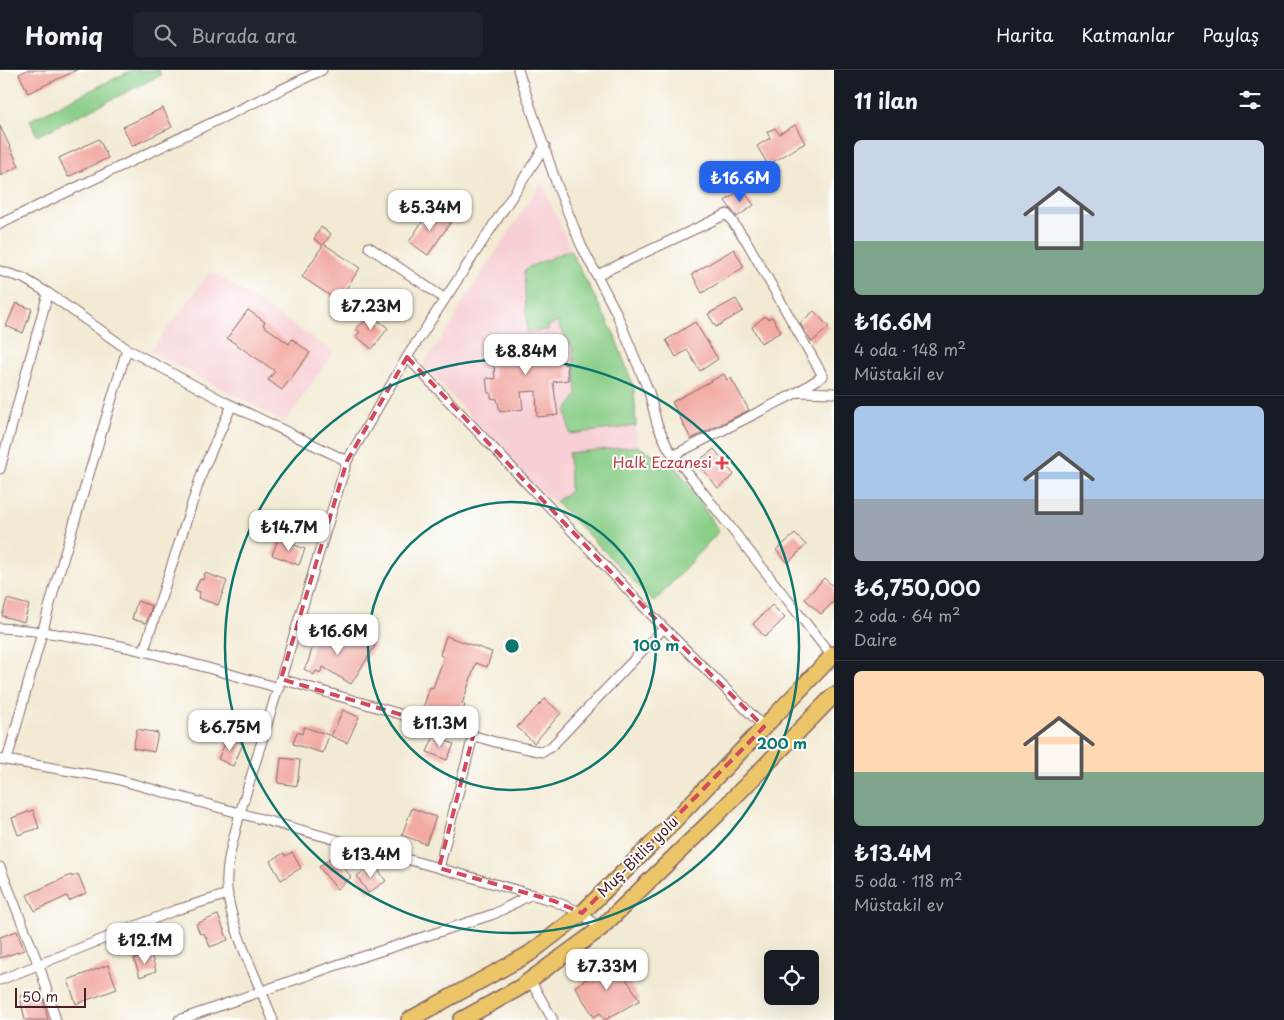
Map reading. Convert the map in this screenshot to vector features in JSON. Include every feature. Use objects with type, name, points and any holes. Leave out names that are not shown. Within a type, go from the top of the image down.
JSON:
[{"type":"highway","name":"Muş-Bitlis yolu","points":[[409,1020],[529,954],[582,913],[651,845],[833,656]]},
{"type":"highway","name":"Muş-Bitlis yolu","points":[[461,1020],[486,1008],[530,980],[600,929],[717,815],[834,695]]},
{"type":"street","points":[[0,224],[322,70]]},
{"type":"street","points":[[518,70],[560,194],[581,245],[616,312],[649,392],[657,424],[674,455],[833,656]]},
{"type":"street","points":[[273,1020],[230,913],[228,867],[240,813],[348,461],[407,358],[545,146]]},
{"type":"street","points":[[597,275],[727,214],[747,242],[822,376],[798,392],[674,455]]},
{"type":"street","points":[[369,247],[445,299]]},
{"type":"street","points":[[0,271],[23,278],[48,293],[127,349],[232,405],[348,461]]},
{"type":"street","points":[[0,469],[48,293]]},
{"type":"street","points":[[127,349],[3,759],[112,778],[532,894],[582,913],[600,929]]},
{"type":"street","points":[[407,358],[664,628],[764,727]]},
{"type":"street","points":[[798,392],[834,393]]},
{"type":"street","points":[[144,650],[203,470],[232,405]]},
{"type":"street","points":[[0,628],[43,631],[144,650],[280,683],[537,752],[546,751],[664,628]]},
{"type":"street","points":[[439,868],[473,736]]},
{"type":"street","points":[[0,868],[39,966],[56,1020]]},
{"type":"street","points":[[0,980],[176,910],[228,894]]},
{"type":"street","points":[[179,1020],[494,914],[532,894]]},
{"type":"street","points":[[530,980],[553,1020]]},
{"type":"highlighted area","points":[[407,357],[664,628],[764,727],[582,913],[554,901],[439,868],[473,736],[281,679],[347,461]]},
{"type":"shaded area","points":[[542,182],[576,262],[614,334],[634,388],[637,446],[569,453],[570,492],[556,502],[538,490],[423,365],[455,319],[459,308]]},
{"type":"shaded area","points":[[211,271],[334,352],[285,422],[150,351]]},
{"type":"green space","points":[[132,70],[159,70],[161,75],[37,136],[30,120]]},
{"type":"green space","points":[[570,250],[614,334],[634,388],[636,426],[570,434],[566,411],[577,395],[573,348],[559,327],[559,322],[548,326],[548,330],[527,332],[524,272],[529,267]]},
{"type":"green space","points":[[637,446],[675,465],[719,531],[654,602],[556,502],[570,491],[569,453]]},
{"type":"building","points":[[27,70],[77,70],[28,93],[19,74]]},
{"type":"building","points":[[163,108],[172,127],[132,146],[123,127]]},
{"type":"building","points":[[795,125],[805,143],[768,165],[757,146],[770,138],[767,132],[775,128],[779,134]]},
{"type":"building","points":[[0,126],[19,166],[0,176]]},
{"type":"building","points":[[99,139],[108,158],[68,177],[59,158]]},
{"type":"building","points":[[742,189],[754,205],[737,217],[725,201]]},
{"type":"building","points":[[431,208],[451,222],[428,255],[409,242]]},
{"type":"building","points":[[321,227],[331,234],[324,244],[360,268],[338,301],[302,277],[323,245],[314,239]]},
{"type":"building","points":[[734,249],[744,267],[702,293],[692,274]]},
{"type":"building","points":[[736,299],[743,311],[716,327],[708,314]]},
{"type":"building","points":[[16,303],[32,309],[23,333],[6,326]]},
{"type":"building","points":[[248,310],[265,322],[263,325],[289,344],[292,339],[310,353],[282,390],[268,380],[275,371],[227,338]]},
{"type":"building","points":[[814,311],[829,327],[812,342],[800,323]]},
{"type":"building","points":[[371,315],[388,328],[372,349],[356,336],[360,332],[356,329]]},
{"type":"building","points":[[765,316],[767,319],[772,317],[781,332],[761,343],[752,327]]},
{"type":"building","points":[[695,322],[718,359],[700,371],[687,350],[676,357],[666,340]]},
{"type":"building","points":[[550,340],[554,363],[563,361],[564,365],[567,364],[568,380],[553,382],[558,415],[537,417],[536,391],[521,392],[523,409],[500,412],[497,399],[491,398],[491,393],[488,393],[486,378],[495,379],[492,343],[516,341],[516,346]]},
{"type":"building","points":[[724,374],[727,380],[731,378],[749,410],[691,439],[672,402]]},
{"type":"building","points":[[714,449],[734,475],[718,488],[697,462]]},
{"type":"building","points":[[795,534],[806,545],[788,563],[776,550]]},
{"type":"building","points":[[278,539],[305,549],[299,565],[272,555]]},
{"type":"building","points":[[205,573],[227,581],[218,605],[198,598],[200,592],[195,590],[200,579],[203,580]]},
{"type":"building","points":[[824,578],[834,587],[834,601],[821,614],[805,599]]},
{"type":"building","points":[[7,599],[29,605],[24,622],[2,616]]},
{"type":"building","points":[[137,601],[152,606],[146,623],[132,619]]},
{"type":"building","points":[[772,605],[785,618],[765,637],[753,624]]},
{"type":"building","points":[[319,626],[347,643],[350,639],[358,644],[362,638],[375,646],[351,684],[323,667],[320,673],[316,671],[314,675],[304,669]]},
{"type":"building","points":[[446,636],[492,652],[487,667],[476,663],[462,704],[465,705],[459,720],[423,708],[430,687],[433,688],[444,657],[440,655]]},
{"type":"building","points":[[545,699],[561,713],[534,743],[517,727]]},
{"type":"building","points":[[343,710],[359,717],[347,743],[331,736]]},
{"type":"building","points":[[304,727],[329,735],[323,753],[293,744],[297,732],[302,734]]},
{"type":"building","points":[[137,729],[158,733],[154,752],[133,748]]},
{"type":"building","points":[[434,736],[454,744],[447,760],[427,752]]},
{"type":"building","points":[[228,737],[243,744],[233,766],[218,759]]},
{"type":"building","points":[[281,758],[300,760],[297,786],[278,783]]},
{"type":"building","points":[[412,808],[436,817],[426,844],[402,835]]},
{"type":"building","points":[[33,810],[39,828],[18,835],[12,818]]},
{"type":"building","points":[[292,852],[301,868],[281,880],[270,861],[284,853],[285,856]]},
{"type":"building","points":[[334,855],[351,877],[337,889],[319,867]]},
{"type":"building","points":[[374,864],[386,881],[368,893],[357,876]]},
{"type":"building","points":[[78,874],[86,893],[69,901],[67,896],[35,911],[27,895],[71,875],[72,877]]},
{"type":"building","points":[[218,915],[228,940],[210,947],[204,933],[200,934],[196,924]]},
{"type":"building","points":[[17,931],[24,950],[0,958],[0,937]]},
{"type":"building","points":[[151,954],[156,971],[140,977],[134,959]]},
{"type":"building","points":[[613,959],[640,1000],[605,1020],[600,1013],[594,1017],[575,987]]},
{"type":"building","points":[[108,965],[117,989],[76,1004],[68,980]]},
{"type":"building","points":[[41,991],[48,1020],[25,1020],[20,996]]},
{"type":"place","name":"Halk Eczanesi","points":[[722,463]]}]
